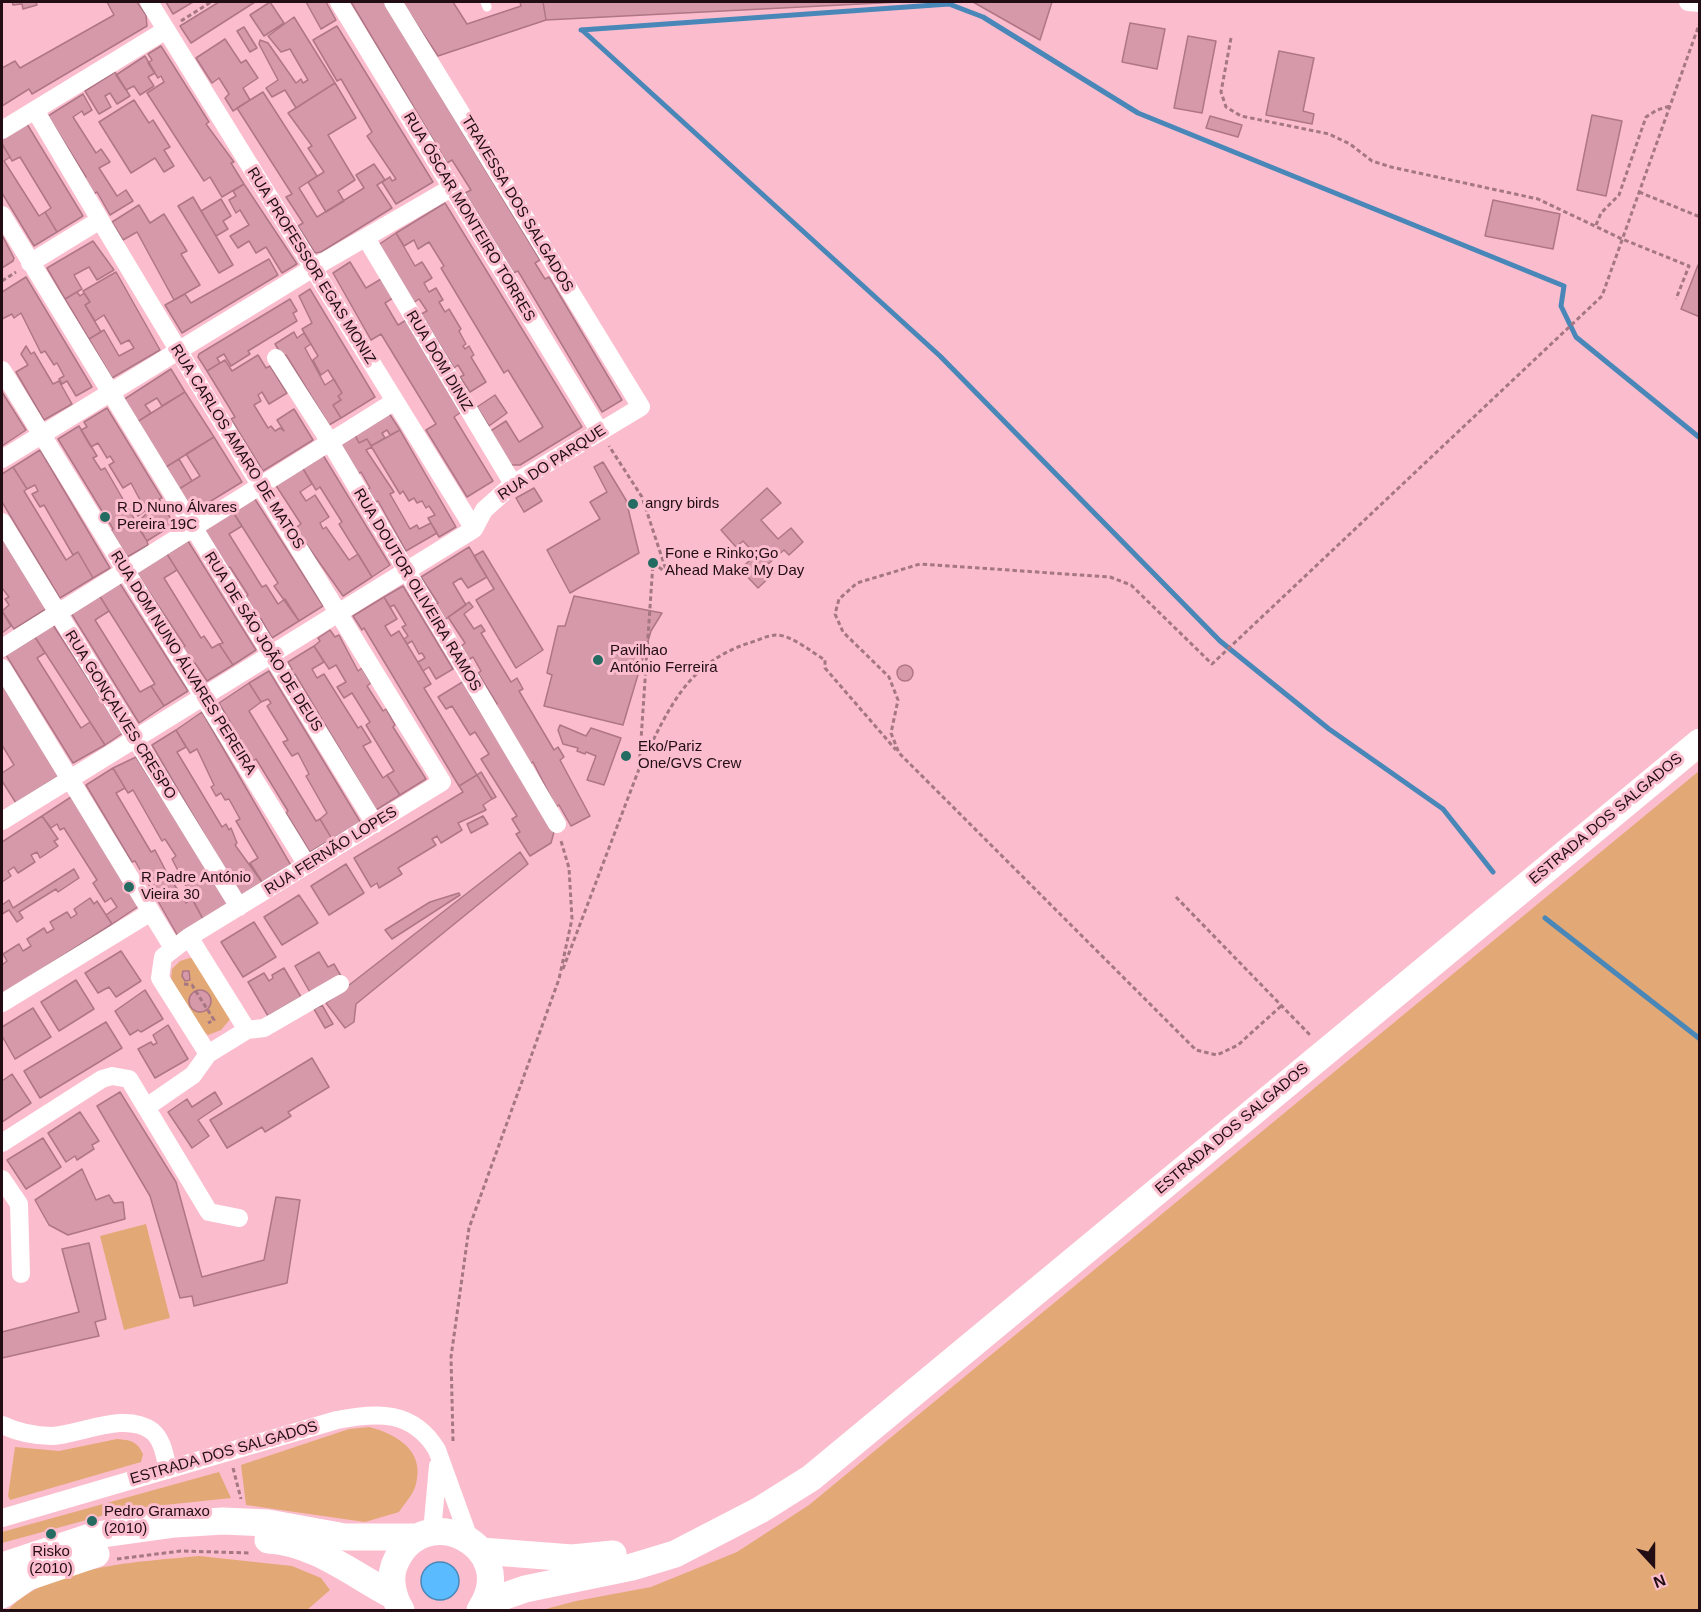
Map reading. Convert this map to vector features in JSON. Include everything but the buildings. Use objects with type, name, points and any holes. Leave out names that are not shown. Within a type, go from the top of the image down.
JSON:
[{"type":"main road","name":"ESTRADA DOS SALGADOS","points":[[483,1607],[525,1589],[632,1566],[675,1554],[760,1509],[811,1478],[1700,742]]},
{"type":"main road","name":"ESTRADA DOS SALGADOS","points":[[2,1566],[96,1535],[175,1524],[278,1525],[345,1537],[452,1533],[476,1546],[596,1557],[681,1538],[760,1509]]},
{"type":"main road","points":[[398,1603],[393,1569],[403,1550],[425,1534]]},
{"type":"main road","points":[[2,1595],[28,1577],[93,1555],[168,1542],[238,1538],[279,1540],[311,1551],[398,1603]]},
{"type":"main road","points":[[476,1546],[490,1576],[483,1607]]},
{"type":"street","name":"RUA PROFESSOR EGAS MONIZ","points":[[149,2],[474,530]]},
{"type":"street","name":"RUA ÓSCAR MONTEIRO TORRES","points":[[339,2],[600,432]]},
{"type":"street","name":"TRAVESSA DOS SALGADOS","points":[[393,2],[641,407]]},
{"type":"street","points":[[1688,2],[1700,3]]},
{"type":"street","points":[[2,130],[166,30]]},
{"type":"street","name":"RUA CARLOS AMARO DE MATOS","points":[[35,110],[177,351],[262,485],[442,782]]},
{"type":"street","points":[[2,459],[313,268],[451,188]]},
{"type":"street","name":"RUA DE SÃO JOÃO DE DEUS","points":[[2,215],[375,824]]},
{"type":"street","points":[[30,263],[100,220]]},
{"type":"street","name":"RUA DOM DINIZ","points":[[366,238],[513,484]]},
{"type":"street","name":"RUA DOUTOR OLIVEIRA RAMOS","points":[[276,358],[330,442],[557,824]]},
{"type":"street","name":"RUA DOM NUNO ÁLVARES PEREIRA","points":[[2,370],[307,866]]},
{"type":"street","points":[[2,648],[58,615],[394,401]]},
{"type":"street","name":"RUA DO PARQUE","points":[[474,530],[484,510],[513,484],[641,407]]},
{"type":"street","name":"RUA GONÇALVES CRESPO","points":[[2,522],[239,907]]},
{"type":"street","points":[[2,821],[474,530]]},
{"type":"street","points":[[2,668],[151,912],[168,952],[160,978],[208,1054]]},
{"type":"street","name":"RUA FERNÃO LOPES","points":[[168,952],[442,782]]},
{"type":"street","points":[[2,1003],[151,912]]},
{"type":"street","points":[[189,937],[247,1030]]},
{"type":"street","points":[[148,1106],[193,1075],[208,1054],[247,1030],[264,1028],[340,984]]},
{"type":"street","points":[[2,1143],[102,1079],[112,1076],[129,1079],[148,1106],[209,1212],[239,1218]]},
{"type":"street","points":[[2,1179],[19,1204],[21,1274]]},
{"type":"street","name":"ESTRADA DOS SALGADOS","points":[[2,1518],[230,1451],[367,1414],[388,1414],[409,1423],[445,1451]]},
{"type":"street","points":[[2,1425],[32,1435],[50,1436],[118,1423],[138,1425],[151,1430],[157,1437],[168,1470]]},
{"type":"street","points":[[425,1534],[445,1451]]},
{"type":"street","points":[[445,1451],[476,1546]]},
{"type":"path","points":[[166,30],[211,2]]},
{"type":"path","points":[[899,753],[891,732],[898,700],[889,677],[843,632],[835,614],[839,599],[857,583],[920,564],[1110,577],[1131,585],[1212,664],[1602,296],[1700,22]]},
{"type":"path","points":[[1231,38],[1221,92],[1226,107],[1241,116],[1329,134],[1382,164],[1538,199],[1622,239],[1689,266],[1676,299]]},
{"type":"path","points":[[1596,225],[1600,213],[1619,195],[1646,117],[1670,106]]},
{"type":"path","points":[[1639,192],[1700,217]]},
{"type":"path","points":[[600,432],[642,498],[667,573],[653,563],[639,769]]},
{"type":"path","points":[[445,1451],[451,1357],[469,1228],[559,979],[639,769],[671,703],[697,671],[727,651],[775,635],[791,639],[825,660],[825,668],[899,753],[1196,1050],[1217,1055],[1238,1045],[1281,1006]]},
{"type":"path","points":[[557,824],[569,868],[572,919],[559,979]]},
{"type":"path","points":[[1176,897],[1325,1051]]},
{"type":"path","points":[[182,983],[192,985],[214,1020],[203,1026]]},
{"type":"path","points":[[230,1451],[246,1523]]},
{"type":"path","points":[[107,1561],[181,1551],[253,1553]]},
{"type":"shaded area","points":[[1699,771],[1699,1610],[542,1610],[651,1587],[737,1552],[809,1505]]},
{"type":"shaded area","points":[[195,959],[232,1017],[221,1030],[208,1035],[202,1031],[171,979],[172,969],[180,961]]},
{"type":"shaded area","points":[[146,1224],[170,1318],[124,1330],[100,1236]]},
{"type":"shaded area","points":[[369,1427],[399,1439],[412,1453],[416,1462],[418,1472],[415,1488],[399,1512],[365,1522],[246,1505],[241,1465],[349,1429]]},
{"type":"shaded area","points":[[117,1439],[136,1444],[143,1454],[141,1462],[10,1500],[8,1496],[15,1447],[59,1451]]},
{"type":"shaded area","points":[[219,1472],[231,1498],[127,1509],[2,1543],[2,1532]]},
{"type":"shaded area","points":[[199,1556],[292,1566],[321,1578],[330,1590],[307,1610],[8,1610],[26,1595],[48,1583],[72,1575],[97,1568]]},
{"type":"water","points":[[440,1562],[453,1568],[459,1581],[453,1594],[440,1600],[427,1594],[421,1581],[427,1568]]},
{"type":"waterway","points":[[581,30],[949,4],[983,17],[1138,113],[1564,286],[1561,306],[1576,337],[1700,438]]},
{"type":"waterway","points":[[582,30],[940,356],[1220,641],[1329,729],[1443,809],[1493,872]]},
{"type":"waterway","points":[[1545,918],[1700,1039]]},
{"type":"place","name":"angry birds","points":[[633,504]]},
{"type":"place","name":"R D Nuno Álvares Pereira 19C","points":[[105,517]]},
{"type":"place","name":"Fone e Rinko;Go Ahead Make My Day","points":[[653,563]]},
{"type":"place","name":"Pavilhao António Ferreira","points":[[598,660]]},
{"type":"place","name":"Eko/Pariz One/GVS Crew","points":[[626,756]]},
{"type":"place","name":"R Padre António Vieira 30","points":[[129,887]]},
{"type":"place","name":"Pedro Gramaxo (2010)","points":[[92,1521]]},
{"type":"place","name":"Risko (2010)","points":[[51,1534]]}]
